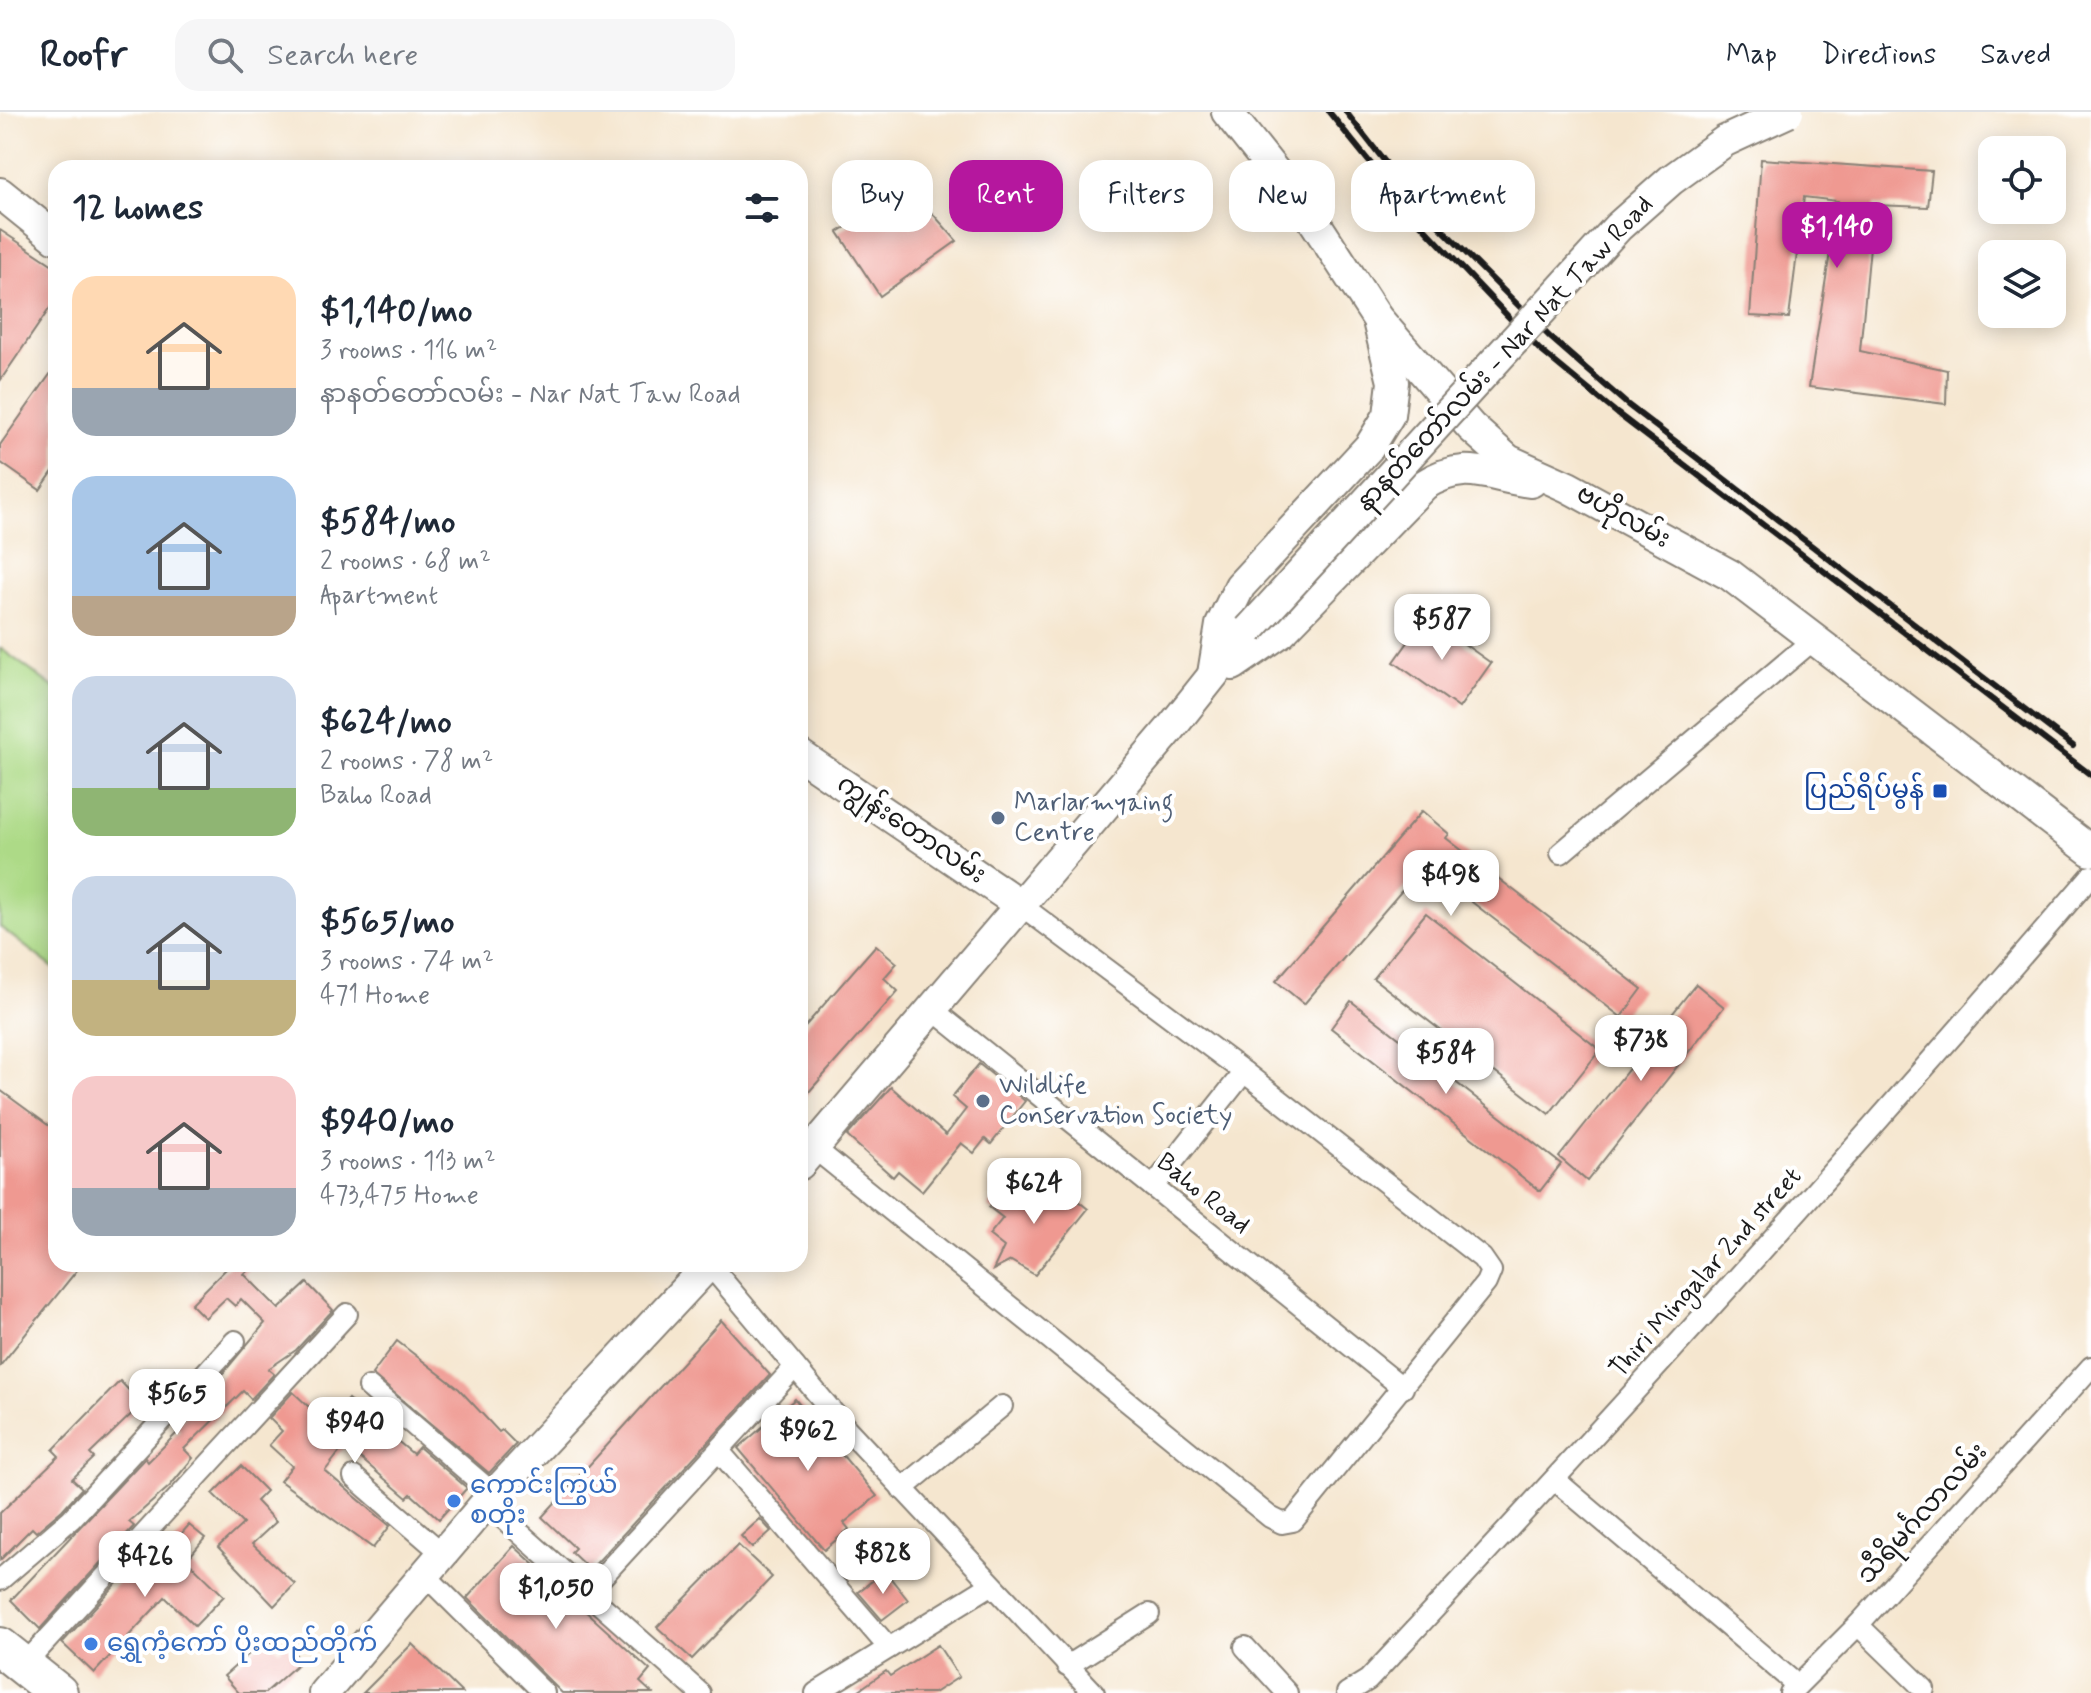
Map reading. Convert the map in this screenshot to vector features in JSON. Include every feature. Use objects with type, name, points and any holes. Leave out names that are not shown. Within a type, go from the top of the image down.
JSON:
[{"type":"highway","points":[[12,1656],[58,1693]]},
{"type":"main road","name":"ဗဟိုလမ်း","points":[[1227,112],[1314,221],[1377,318],[1480,436],[1508,460],[1568,487],[1730,575],[2091,851]]},
{"type":"main road","name":"နာနတ်တော်လမ်း - Nar Nat Taw Road","points":[[1212,680],[1249,630],[1618,227],[1671,180],[1725,141],[1788,112]]},
{"type":"main road","points":[[0,193],[48,232]]},
{"type":"main road","points":[[1212,680],[1221,625],[1240,586],[1370,446],[1389,415],[1393,382],[1377,318]]},
{"type":"main road","points":[[808,1155],[1212,680],[1281,632],[1424,485],[1445,472],[1478,469],[1515,480],[1568,487]]},
{"type":"main road","name":"ကျွန်းတောလမ်း","points":[[808,760],[1022,906]]},
{"type":"main road","points":[[324,1693],[490,1499],[702,1272]]},
{"type":"street","points":[[1561,853],[1813,640]]},
{"type":"street","name":"Thiri Mingalar 2nd street","points":[[1347,1693],[1368,1680],[1555,1480],[1908,1089],[2091,876]]},
{"type":"street","points":[[808,1157],[1282,1523],[1293,1521],[1403,1388],[1486,1283],[1491,1271],[1482,1258],[1244,1072],[1022,906]]},
{"type":"street","name":"Baho Road","points":[[933,1010],[1403,1388]]},
{"type":"street","points":[[1153,1187],[1244,1072]]},
{"type":"street","points":[[716,1272],[902,1489],[1094,1693]]},
{"type":"street","points":[[12,1656],[347,1314]]},
{"type":"street","points":[[0,1580],[71,1519],[235,1341]]},
{"type":"street","points":[[587,1593],[795,1367]]},
{"type":"street","name":"သီရိမင်္ဂလာလမ်း","points":[[1794,1689],[1858,1625],[2091,1367]]},
{"type":"street","points":[[369,1387],[587,1593],[700,1693]]},
{"type":"street","points":[[902,1489],[1002,1406]]},
{"type":"street","points":[[719,1451],[889,1648]]},
{"type":"street","points":[[354,1477],[434,1564],[544,1693]]},
{"type":"street","points":[[1555,1480],[1794,1689]]},
{"type":"street","points":[[816,1693],[991,1585]]},
{"type":"street","points":[[1067,1666],[1149,1614]]},
{"type":"street","points":[[1858,1625],[1924,1689]]},
{"type":"street","points":[[1245,1647],[1287,1693]]},
{"type":"green space","points":[[0,648],[48,683],[48,964],[0,927]]},
{"type":"building","points":[[1761,159],[1932,171],[1928,207],[1874,205],[1860,351],[1947,370],[1946,404],[1809,387],[1838,201],[1804,197],[1789,318],[1750,316]]},
{"type":"building","points":[[933,214],[957,241],[880,296],[838,232],[933,232]]},
{"type":"building","points":[[0,230],[48,262],[48,311],[0,381]]},
{"type":"building","points":[[48,377],[48,478],[40,490],[0,462],[0,445]]},
{"type":"building","points":[[1426,617],[1491,663],[1459,708],[1394,662]]},
{"type":"building","points":[[1422,811],[1449,834],[1446,838],[1642,989],[1621,1017],[1424,865],[1304,1004],[1276,981]]},
{"type":"building","points":[[1426,913],[1600,1050],[1549,1114],[1373,978]]},
{"type":"building","points":[[876,945],[897,963],[884,978],[898,991],[808,1093],[808,1023]]},
{"type":"building","points":[[1696,984],[1724,1007],[1587,1181],[1559,1157]]},
{"type":"building","points":[[1351,1001],[1561,1164],[1540,1191],[1331,1028]]},
{"type":"building","points":[[979,1064],[1025,1101],[991,1144],[985,1139],[974,1153],[961,1143],[922,1191],[898,1171],[893,1177],[847,1136],[891,1087],[946,1135],[966,1109],[952,1097]]},
{"type":"building","points":[[0,1090],[48,1125],[48,1272],[76,1272],[0,1366]]},
{"type":"building","points":[[1030,1184],[1048,1199],[1059,1186],[1088,1209],[1035,1275],[1011,1261],[993,1270],[1004,1247],[989,1235],[1003,1218],[989,1207],[1002,1191],[1015,1201]]},
{"type":"building","points":[[223,1272],[246,1272],[244,1274],[279,1309],[307,1283],[333,1310],[296,1350],[268,1369],[274,1374],[251,1399],[243,1391],[184,1449],[193,1458],[170,1486],[129,1522],[134,1526],[40,1629],[11,1600],[145,1458],[148,1462],[180,1430],[176,1425],[265,1323],[241,1299],[235,1306],[226,1298],[205,1318],[191,1304]]},
{"type":"building","points":[[721,1320],[770,1375],[590,1570],[571,1552],[575,1548],[542,1517]]},
{"type":"building","points":[[397,1341],[459,1389],[499,1432],[502,1430],[516,1444],[489,1473],[372,1374]]},
{"type":"building","points":[[120,1381],[142,1404],[90,1454],[94,1458],[72,1479],[82,1488],[62,1510],[36,1532],[32,1528],[0,1560],[0,1513],[59,1456],[53,1450]]},
{"type":"building","points":[[293,1392],[327,1424],[348,1399],[413,1454],[419,1447],[467,1488],[439,1519],[411,1494],[407,1498],[345,1445],[325,1471],[390,1526],[373,1548],[280,1481],[292,1466],[269,1445],[282,1431],[269,1418]]},
{"type":"building","points":[[795,1399],[877,1496],[844,1523],[849,1529],[824,1550],[738,1448]]},
{"type":"building","points":[[241,1466],[266,1491],[256,1501],[276,1522],[252,1544],[295,1584],[274,1606],[218,1547],[243,1524],[213,1494]]},
{"type":"building","points":[[760,1519],[771,1531],[752,1548],[741,1536]]},
{"type":"building","points":[[189,1525],[205,1538],[187,1560],[224,1596],[195,1626],[165,1597],[94,1673],[62,1643],[155,1542],[167,1550]]},
{"type":"building","points":[[738,1545],[772,1577],[692,1659],[657,1627]]},
{"type":"building","points":[[514,1546],[650,1670],[640,1682],[652,1693],[562,1693],[467,1598]]},
{"type":"building","points":[[885,1571],[908,1600],[882,1620],[858,1592]]},
{"type":"building","points":[[267,1638],[279,1650],[286,1644],[301,1661],[265,1693],[239,1693],[224,1676]]},
{"type":"building","points":[[412,1644],[462,1693],[363,1693]]},
{"type":"building","points":[[938,1645],[959,1677],[934,1693],[855,1693],[886,1671],[890,1676]]},
{"type":"railway","points":[[1329,112],[1414,217],[1539,349],[1618,414],[2091,775]]},
{"type":"railway","points":[[1346,112],[1422,209],[1550,337],[1628,405],[2073,746]]},
{"type":"place","name":"ပြည်ရိပ်မွန်","points":[[1940,791]]},
{"type":"place","name":"Marlarmyaing Centre","points":[[998,818]]},
{"type":"place","name":"Wildlife Conservation Society","points":[[983,1101]]},
{"type":"place","name":"ကောင်းကြွယ် စတိုး","points":[[454,1501]]},
{"type":"place","name":"ရွှေကံ့ကော် ပိုးထည်တိုက်","points":[[91,1644]]}]
